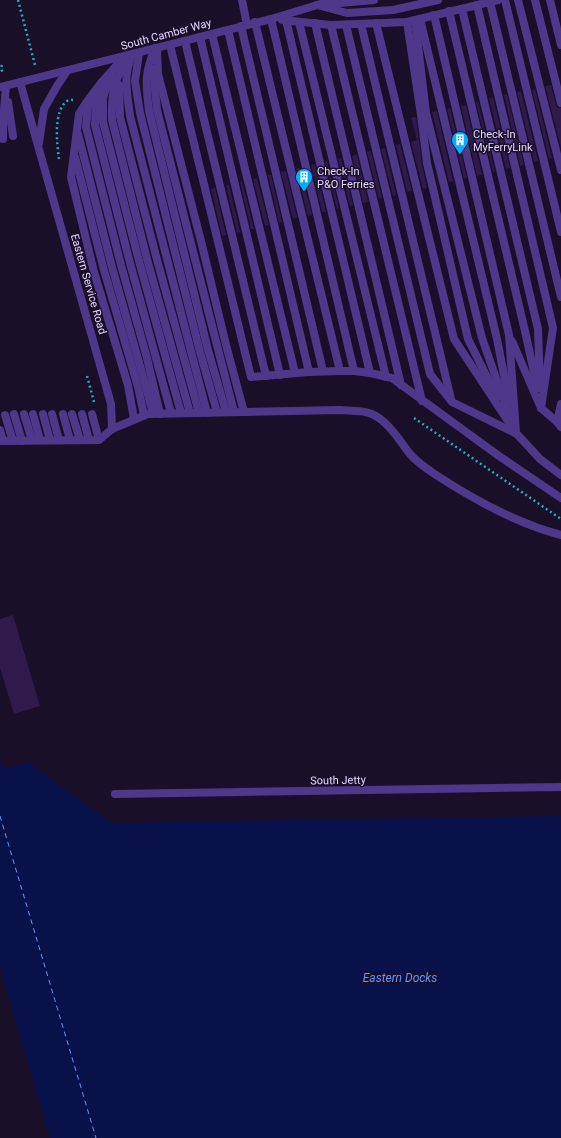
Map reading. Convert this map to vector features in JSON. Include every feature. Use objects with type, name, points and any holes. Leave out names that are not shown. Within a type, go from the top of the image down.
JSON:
[{"type":"lane","points":[[242,0],[340,371]]},
{"type":"lane","name":"South Camber Way","points":[[3,86],[271,19],[312,4],[334,0]]},
{"type":"lane","name":"South Camber Way","points":[[312,4],[374,0]]},
{"type":"lane","points":[[312,4],[347,13],[393,10],[438,0]]},
{"type":"lane","points":[[505,0],[561,232]]},
{"type":"lane","points":[[518,0],[561,170]]},
{"type":"lane","points":[[535,0],[561,103]]},
{"type":"lane","points":[[550,0],[561,45]]},
{"type":"lane","points":[[354,371],[271,19],[331,25],[406,22],[494,1],[561,297]]},
{"type":"lane","points":[[477,5],[553,328],[541,408]]},
{"type":"lane","points":[[462,9],[538,329],[541,408]]},
{"type":"lane","points":[[449,11],[525,331],[541,408]]},
{"type":"lane","points":[[434,15],[509,335],[516,434]]},
{"type":"lane","points":[[417,19],[496,339],[516,434]]},
{"type":"lane","points":[[417,19],[426,113],[482,338],[516,434]]},
{"type":"lane","points":[[286,20],[370,373]]},
{"type":"lane","points":[[299,22],[386,377]]},
{"type":"lane","points":[[406,22],[427,162],[468,339],[516,434]]},
{"type":"lane","points":[[316,23],[401,385]]},
{"type":"lane","points":[[248,24],[323,371]]},
{"type":"lane","points":[[361,24],[452,402]]},
{"type":"lane","points":[[376,24],[454,339],[516,434],[540,460],[561,474]]},
{"type":"lane","points":[[331,25],[422,401]]},
{"type":"lane","points":[[346,25],[430,374],[452,402],[516,434]]},
{"type":"lane","points":[[228,30],[309,372]]},
{"type":"lane","points":[[212,34],[296,373]]},
{"type":"lane","points":[[200,37],[280,375]]},
{"type":"lane","points":[[185,41],[266,376]]},
{"type":"lane","points":[[170,45],[251,378],[323,371],[354,371],[392,378],[499,456],[561,498]]},
{"type":"lane","points":[[156,48],[158,74],[244,412]]},
{"type":"lane","points":[[156,48],[152,71],[157,110],[230,412]]},
{"type":"lane","points":[[132,54],[116,72],[101,83],[79,114],[71,177],[94,272],[128,385],[134,419]]},
{"type":"lane","points":[[132,54],[140,113],[200,352],[217,412]]},
{"type":"lane","points":[[132,54],[127,67],[126,83],[130,116],[203,413]]},
{"type":"lane","name":"Eastern Service Road","points":[[38,146],[44,109],[67,71]]},
{"type":"lane","points":[[116,72],[120,117],[156,256],[203,413]]},
{"type":"lane","points":[[116,72],[112,101],[112,120],[147,259],[190,413]]},
{"type":"lane","points":[[116,72],[103,98],[104,122],[139,261],[181,413]]},
{"type":"lane","name":"Eastern Service Road","points":[[20,82],[109,396],[111,404],[112,429]]},
{"type":"lane","points":[[101,83],[96,102],[95,124],[130,263],[171,413]]},
{"type":"lane","points":[[0,94],[3,86]]},
{"type":"lane","points":[[0,98],[3,86]]},
{"type":"lane","points":[[0,107],[3,86]]},
{"type":"lane","points":[[3,86],[13,136]]},
{"type":"lane","points":[[3,86],[3,139]]},
{"type":"lane","points":[[94,93],[88,107],[86,127],[121,265],[147,358],[152,414]]},
{"type":"lane","points":[[77,129],[112,267],[146,387],[152,414]]},
{"type":"lane","points":[[73,152],[104,270],[138,387],[152,414]]},
{"type":"lane","points":[[509,335],[541,408],[559,424]]},
{"type":"lane","points":[[559,424],[561,404]]},
{"type":"lane","points":[[94,410],[99,440]]},
{"type":"lane","points":[[0,430],[2,441],[99,440],[112,429],[134,419],[152,414],[340,410],[361,411],[373,414],[391,430],[411,454],[436,475],[481,502],[516,520],[561,535]]},
{"type":"lane","points":[[14,414],[17,441]]},
{"type":"lane","points":[[28,414],[36,440]]},
{"type":"lane","points":[[43,414],[50,440]]},
{"type":"lane","points":[[52,414],[59,440]]},
{"type":"lane","points":[[63,414],[70,440]]},
{"type":"lane","points":[[72,414],[80,440]]},
{"type":"lane","points":[[82,414],[89,440]]},
{"type":"lane","points":[[5,415],[17,441]]},
{"type":"lane","name":"South Jetty","points":[[115,794],[561,787]]},
{"type":"path","points":[[18,0],[35,65]]},
{"type":"path","points":[[87,376],[94,410]]},
{"type":"path","points":[[414,418],[561,519]]},
{"type":"water","name":"Eastern Docks","points":[[0,759],[3,769],[28,762],[111,823],[561,816],[561,1138],[50,1138],[0,968]]},
{"type":"building","points":[[551,85],[556,105],[557,107],[561,108],[561,148],[545,86]]},
{"type":"building","points":[[535,89],[552,158],[549,159],[532,90]]},
{"type":"building","points":[[521,91],[538,161],[534,162],[517,92]]},
{"type":"building","points":[[507,94],[524,165],[520,166],[504,95]]},
{"type":"building","points":[[493,97],[510,168],[506,169],[489,98]]},
{"type":"building","points":[[476,102],[478,102],[495,172],[493,172]]},
{"type":"building","points":[[466,105],[482,175],[477,176],[461,106]]},
{"type":"building","points":[[450,108],[467,178],[464,179],[447,109]]},
{"type":"building","points":[[437,111],[453,181],[449,182],[432,112]]},
{"type":"building","points":[[416,117],[422,164],[427,188],[423,189],[411,142],[417,140],[411,118]]},
{"type":"building","points":[[400,144],[412,191],[407,192],[396,145]]},
{"type":"building","points":[[385,148],[396,195],[393,196],[381,149]]},
{"type":"building","points":[[371,151],[382,198],[379,199],[367,152]]},
{"type":"building","points":[[357,154],[368,202],[363,203],[352,156]]},
{"type":"building","points":[[341,158],[353,205],[350,206],[338,159]]},
{"type":"building","points":[[327,161],[339,208],[337,209],[325,162]]},
{"type":"building","points":[[315,164],[326,212],[322,212],[311,165]]},
{"type":"building","points":[[300,168],[312,215],[308,216],[296,169]]},
{"type":"building","points":[[286,171],[297,218],[293,219],[281,172]]},
{"type":"building","points":[[268,175],[271,175],[282,222],[279,223]]},
{"type":"building","points":[[257,178],[269,225],[265,226],[253,179]]},
{"type":"building","points":[[242,181],[254,229],[251,229],[240,182]]},
{"type":"building","points":[[226,185],[229,185],[240,232],[237,233]]},
{"type":"building","points":[[215,188],[226,235],[222,236],[211,189]]},
{"type":"building","points":[[13,615],[40,706],[14,714],[0,668],[0,619]]},
{"type":"ferry route","points":[[0,816],[96,1138]]},
{"type":"place","name":"Check-In MyFerryLink","points":[[460,155]]},
{"type":"place","name":"Check-In P&O Ferries","points":[[304,192]]}]
